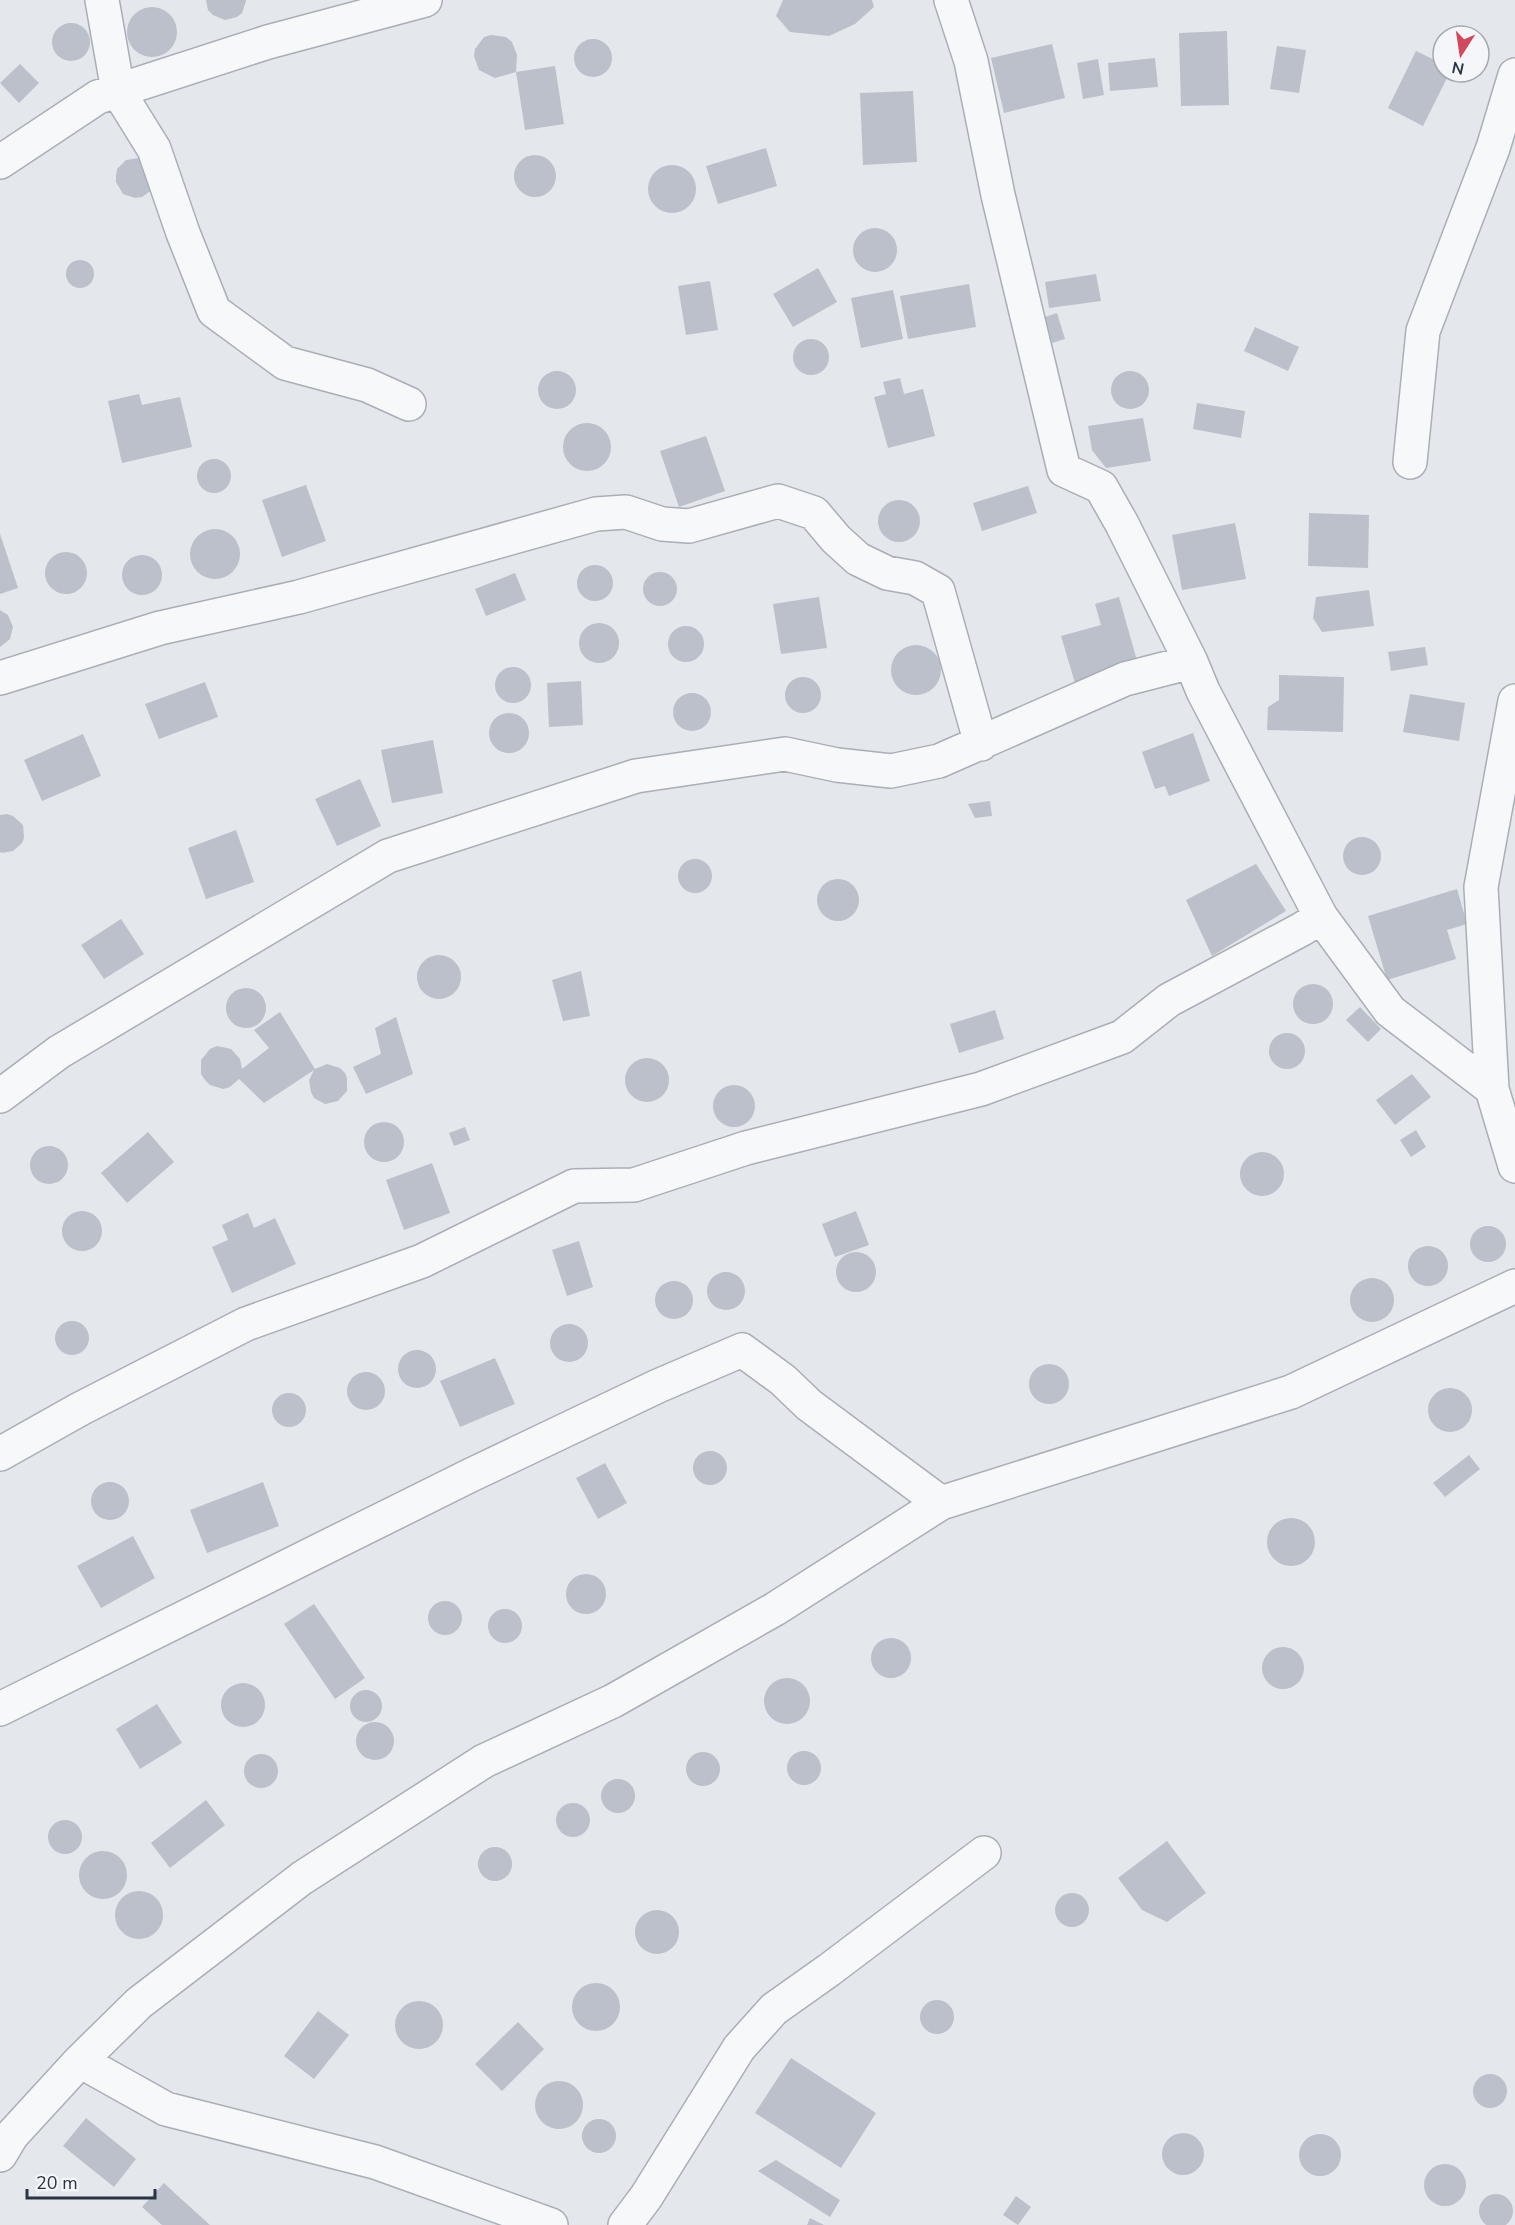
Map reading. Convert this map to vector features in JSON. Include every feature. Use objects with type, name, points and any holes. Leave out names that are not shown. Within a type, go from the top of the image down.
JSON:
[{"type":"street","points":[[102,0],[118,91],[154,149],[183,233],[214,311],[285,363],[367,385],[409,404]]},
{"type":"street","points":[[0,162],[98,97],[268,42],[425,0]]},
{"type":"street","points":[[951,0],[971,61],[998,195],[1064,470],[1101,487],[1122,524],[1191,662],[1203,691],[1321,917],[1390,1011],[1492,1089]]},
{"type":"street","points":[[1410,462],[1423,331],[1493,148],[1515,75]]},
{"type":"street","points":[[0,678],[160,628],[299,597],[596,514],[626,512],[662,524],[689,526],[778,501],[814,513],[836,539],[858,559],[887,573],[915,578],[938,591],[981,744]]},
{"type":"street","points":[[0,1095],[59,1052],[388,856],[636,776],[785,754],[837,765],[891,771],[939,761],[1125,678],[1191,662]]},
{"type":"street","points":[[1515,701],[1481,887],[1492,1089],[1515,1166]]},
{"type":"street","points":[[0,1454],[80,1408],[246,1324],[422,1261],[574,1186],[634,1185],[746,1148],[981,1089],[1122,1037],[1169,1000],[1321,917]]},
{"type":"street","points":[[4,2138],[139,2003],[312,1872],[484,1761],[612,1701],[775,1610],[940,1503],[1291,1392],[1515,1286]]},
{"type":"street","points":[[4,1698],[658,1386],[742,1350],[783,1380],[809,1405],[940,1503]]},
{"type":"street","points":[[625,2225],[646,2197],[740,2048],[774,2009],[830,1970],[984,1853]]},
{"type":"street","points":[[80,2061],[166,2109],[375,2162],[551,2225]]},
{"type":"building","points":[[206,0],[246,1],[242,13],[225,20],[208,10]]},
{"type":"building","points":[[783,0],[872,0],[874,7],[855,24],[829,36],[790,32],[776,16]]},
{"type":"building","points":[[152,7],[170,14],[177,32],[170,50],[152,57],[134,50],[127,32],[134,14]]},
{"type":"building","points":[[71,23],[78,24],[84,29],[89,35],[89,49],[84,55],[78,60],[71,61],[64,60],[58,55],[53,49],[52,42],[53,35],[58,29],[64,24]]},
{"type":"building","points":[[1227,31],[1229,105],[1181,106],[1179,33]]},
{"type":"building","points":[[491,35],[506,37],[512,42],[517,55],[516,72],[495,78],[479,70],[474,56],[475,49],[484,37]]},
{"type":"building","points":[[593,39],[606,45],[612,58],[606,71],[593,77],[580,71],[574,58],[580,45]]},
{"type":"building","points":[[1052,44],[1065,98],[1004,113],[991,58]]},
{"type":"building","points":[[1277,46],[1306,50],[1299,93],[1270,89]]},
{"type":"building","points":[[1416,51],[1431,58],[1431,84],[1444,84],[1423,126],[1388,108]]},
{"type":"building","points":[[1155,58],[1158,87],[1110,91],[1108,63]]},
{"type":"building","points":[[1098,59],[1104,95],[1083,99],[1077,63]]},
{"type":"building","points":[[20,64],[39,83],[19,103],[0,83]]},
{"type":"building","points":[[555,66],[564,124],[525,130],[516,72]]},
{"type":"building","points":[[913,91],[917,162],[863,165],[860,93]]},
{"type":"building","points":[[766,148],[777,186],[718,204],[706,166]]},
{"type":"building","points":[[535,155],[543,156],[550,161],[555,168],[555,184],[550,191],[543,196],[535,197],[527,196],[520,191],[515,184],[514,176],[515,168],[520,161],[527,156]]},
{"type":"building","points":[[139,158],[145,161],[152,190],[142,197],[135,198],[123,194],[116,182],[116,176],[117,169],[126,160]]},
{"type":"building","points":[[667,165],[677,165],[689,172],[696,184],[696,194],[689,206],[677,213],[667,213],[652,202],[648,194],[648,184],[659,169]]},
{"type":"building","points":[[875,228],[890,235],[897,250],[890,265],[875,272],[860,265],[853,250],[860,235]]},
{"type":"building","points":[[80,260],[90,264],[94,274],[90,284],[80,288],[70,284],[66,274],[70,264]]},
{"type":"building","points":[[818,268],[837,302],[793,327],[773,294]]},
{"type":"building","points":[[1096,274],[1101,301],[1049,308],[1045,282]]},
{"type":"building","points":[[710,281],[718,330],[686,335],[678,286]]},
{"type":"building","points":[[969,284],[976,327],[908,339],[900,296]]},
{"type":"building","points":[[893,290],[903,339],[861,348],[851,298]]},
{"type":"building","points":[[1057,313],[1065,339],[1052,343],[1045,317]]},
{"type":"building","points":[[1255,327],[1299,347],[1288,371],[1244,351]]},
{"type":"building","points":[[811,339],[824,344],[829,357],[824,370],[811,375],[798,370],[793,357],[798,344]]},
{"type":"building","points":[[557,371],[571,376],[576,390],[571,404],[557,409],[543,404],[538,390],[543,376]]},
{"type":"building","points":[[1130,371],[1144,376],[1149,390],[1144,404],[1130,409],[1116,404],[1111,390],[1116,376]]},
{"type":"building","points":[[900,378],[904,394],[923,389],[935,436],[888,448],[874,397],[886,394],[883,382]]},
{"type":"building","points":[[139,394],[142,405],[180,397],[192,447],[122,463],[108,401]]},
{"type":"building","points":[[1197,403],[1245,411],[1241,438],[1193,429]]},
{"type":"building","points":[[1143,418],[1151,461],[1106,468],[1092,450],[1088,426]]},
{"type":"building","points":[[587,423],[604,430],[611,447],[604,464],[587,471],[570,464],[563,447],[570,430]]},
{"type":"building","points":[[706,436],[725,491],[679,507],[660,451]]},
{"type":"building","points":[[214,459],[226,464],[231,476],[226,488],[214,493],[202,488],[197,476],[202,464]]},
{"type":"building","points":[[306,485],[326,541],[282,557],[262,500]]},
{"type":"building","points":[[1028,486],[1037,513],[982,531],[973,503]]},
{"type":"building","points":[[899,500],[914,506],[920,521],[914,536],[899,542],[884,536],[878,521],[884,506]]},
{"type":"building","points":[[1309,513],[1369,515],[1368,568],[1308,566]]},
{"type":"building","points":[[1235,523],[1246,579],[1182,590],[1172,535]]},
{"type":"building","points":[[210,529],[220,529],[233,536],[240,549],[240,559],[233,572],[220,579],[210,579],[201,575],[194,568],[190,559],[190,549],[194,540],[201,533]]},
{"type":"building","points":[[0,534],[18,588],[0,594]]},
{"type":"building","points":[[66,552],[74,553],[81,558],[86,565],[86,581],[81,588],[74,593],[66,594],[58,593],[51,588],[46,581],[45,573],[46,565],[51,558],[58,553]]},
{"type":"building","points":[[142,555],[150,556],[156,561],[161,567],[161,583],[156,589],[150,594],[142,595],[134,594],[128,589],[123,583],[122,575],[123,567],[128,561],[134,556]]},
{"type":"building","points":[[595,565],[608,570],[613,583],[608,596],[595,601],[582,596],[577,583],[582,570]]},
{"type":"building","points":[[660,572],[672,577],[677,589],[672,601],[660,606],[648,601],[643,589],[648,577]]},
{"type":"building","points":[[515,573],[526,600],[486,616],[475,589]]},
{"type":"building","points":[[1369,590],[1374,626],[1322,632],[1313,618],[1316,597]]},
{"type":"building","points":[[819,597],[827,648],[781,654],[773,604]]},
{"type":"building","points":[[1119,597],[1138,664],[1075,683],[1061,636],[1101,625],[1095,604]]},
{"type":"building","points":[[0,610],[8,615],[13,627],[10,639],[0,647]]},
{"type":"building","points":[[599,623],[613,629],[619,643],[613,657],[599,663],[585,657],[579,643],[585,629]]},
{"type":"building","points":[[686,626],[699,631],[704,644],[699,657],[686,662],[673,657],[668,644],[673,631]]},
{"type":"building","points":[[916,645],[934,652],[941,670],[934,688],[916,695],[898,688],[891,670],[898,652]]},
{"type":"building","points":[[1425,647],[1428,665],[1391,671],[1388,652]]},
{"type":"building","points":[[513,667],[526,672],[531,685],[526,698],[513,703],[500,698],[495,685],[500,672]]},
{"type":"building","points":[[1279,675],[1344,677],[1343,732],[1267,730],[1268,707],[1279,700]]},
{"type":"building","points":[[803,677],[816,682],[821,695],[816,708],[803,713],[790,708],[785,695],[790,682]]},
{"type":"building","points":[[581,681],[583,725],[549,727],[547,683]]},
{"type":"building","points":[[205,682],[218,717],[159,739],[145,704]]},
{"type":"building","points":[[692,693],[706,698],[711,712],[706,726],[692,731],[678,726],[673,712],[678,698]]},
{"type":"building","points":[[1410,694],[1465,703],[1459,741],[1403,732]]},
{"type":"building","points":[[509,713],[523,719],[529,733],[523,747],[509,753],[495,747],[489,733],[495,719]]},
{"type":"building","points":[[1193,733],[1210,781],[1169,796],[1165,786],[1155,789],[1142,752]]},
{"type":"building","points":[[83,734],[101,776],[42,801],[24,760]]},
{"type":"building","points":[[433,740],[443,793],[392,803],[381,750]]},
{"type":"building","points":[[360,779],[381,826],[337,846],[315,799]]},
{"type":"building","points":[[990,801],[992,816],[975,818],[968,804]]},
{"type":"building","points":[[7,814],[23,825],[24,838],[13,851],[2,853],[0,852],[0,815]]},
{"type":"building","points":[[236,830],[254,882],[206,899],[188,848]]},
{"type":"building","points":[[1362,837],[1375,843],[1381,856],[1375,869],[1362,875],[1349,869],[1343,856],[1349,843]]},
{"type":"building","points":[[695,859],[707,864],[712,876],[707,888],[695,893],[683,888],[678,876],[683,864]]},
{"type":"building","points":[[1256,864],[1286,911],[1212,956],[1186,900]]},
{"type":"building","points":[[838,879],[846,880],[853,885],[858,892],[858,908],[853,915],[846,920],[838,921],[830,920],[823,915],[818,908],[817,900],[818,892],[823,885],[830,880]]},
{"type":"building","points":[[1457,889],[1467,924],[1447,930],[1456,959],[1387,980],[1368,916]]},
{"type":"building","points":[[121,919],[144,954],[104,979],[81,945]]},
{"type":"building","points":[[439,955],[455,961],[461,977],[455,993],[439,999],[423,993],[417,977],[423,961]]},
{"type":"building","points":[[581,971],[590,1016],[563,1021],[552,980]]},
{"type":"building","points":[[1313,984],[1321,985],[1327,990],[1332,996],[1332,1012],[1327,1018],[1321,1023],[1313,1024],[1305,1023],[1299,1018],[1294,1012],[1293,1004],[1294,996],[1299,990],[1305,985]]},
{"type":"building","points":[[246,988],[260,994],[266,1008],[260,1022],[246,1028],[232,1022],[226,1008],[232,994]]},
{"type":"building","points":[[1360,1007],[1381,1029],[1368,1042],[1346,1020]]},
{"type":"building","points":[[995,1010],[1004,1039],[959,1053],[950,1024]]},
{"type":"building","points":[[280,1012],[315,1069],[327,1064],[340,1068],[345,1073],[347,1091],[338,1101],[325,1104],[314,1098],[309,1080],[314,1070],[264,1103],[239,1079],[230,1087],[223,1089],[210,1085],[201,1074],[201,1060],[210,1049],[217,1046],[231,1049],[240,1059],[242,1069],[269,1048],[254,1030]]},
{"type":"building","points":[[396,1017],[413,1074],[366,1094],[353,1067],[381,1054],[375,1028]]},
{"type":"building","points":[[1287,1033],[1300,1038],[1305,1051],[1300,1064],[1287,1069],[1274,1064],[1269,1051],[1274,1038]]},
{"type":"building","points":[[647,1058],[663,1064],[669,1080],[663,1096],[647,1102],[631,1096],[625,1080],[631,1064]]},
{"type":"building","points":[[1412,1074],[1431,1097],[1395,1125],[1376,1100]]},
{"type":"building","points":[[734,1085],[749,1091],[755,1106],[749,1121],[734,1127],[719,1121],[713,1106],[719,1091]]},
{"type":"building","points":[[384,1122],[398,1128],[404,1142],[398,1156],[384,1162],[370,1156],[364,1142],[370,1128]]},
{"type":"building","points":[[465,1127],[470,1140],[454,1146],[449,1133]]},
{"type":"building","points":[[1416,1130],[1426,1147],[1411,1157],[1400,1140]]},
{"type":"building","points":[[148,1132],[174,1162],[127,1203],[101,1173]]},
{"type":"building","points":[[49,1146],[63,1151],[68,1165],[63,1179],[49,1184],[35,1179],[30,1165],[35,1151]]},
{"type":"building","points":[[1262,1152],[1277,1159],[1284,1174],[1277,1189],[1262,1196],[1247,1189],[1240,1174],[1247,1159]]},
{"type":"building","points":[[432,1163],[450,1213],[404,1230],[386,1180]]},
{"type":"building","points":[[82,1211],[90,1212],[96,1217],[101,1223],[101,1239],[96,1245],[90,1250],[82,1251],[74,1250],[68,1245],[63,1239],[62,1231],[63,1223],[68,1217],[74,1212]]},
{"type":"building","points":[[856,1211],[869,1245],[835,1257],[822,1224]]},
{"type":"building","points":[[248,1213],[254,1228],[275,1218],[296,1264],[232,1293],[212,1247],[228,1240],[222,1225]]},
{"type":"building","points":[[1488,1226],[1500,1232],[1506,1244],[1500,1256],[1488,1262],[1476,1256],[1470,1244],[1476,1232]]},
{"type":"building","points":[[579,1241],[593,1287],[567,1296],[552,1250]]},
{"type":"building","points":[[1428,1246],[1442,1252],[1448,1266],[1442,1280],[1428,1286],[1414,1280],[1408,1266],[1414,1252]]},
{"type":"building","points":[[856,1252],[864,1253],[870,1258],[875,1264],[875,1280],[870,1286],[864,1291],[856,1292],[848,1291],[842,1286],[837,1280],[836,1272],[837,1264],[842,1258],[848,1253]]},
{"type":"building","points":[[726,1272],[733,1273],[739,1278],[744,1284],[744,1298],[739,1304],[733,1309],[726,1310],[719,1309],[713,1304],[708,1298],[707,1291],[708,1284],[713,1278],[719,1273]]},
{"type":"building","points":[[1372,1278],[1387,1285],[1394,1300],[1387,1315],[1372,1322],[1357,1315],[1350,1300],[1357,1285]]},
{"type":"building","points":[[674,1281],[681,1282],[687,1287],[692,1293],[692,1307],[687,1313],[681,1318],[674,1319],[667,1318],[661,1313],[656,1307],[655,1300],[656,1293],[661,1287],[667,1282]]},
{"type":"building","points":[[72,1321],[84,1326],[89,1338],[84,1350],[72,1355],[60,1350],[55,1338],[60,1326]]},
{"type":"building","points":[[569,1324],[583,1329],[588,1343],[583,1357],[569,1362],[555,1357],[550,1343],[555,1329]]},
{"type":"building","points":[[417,1350],[431,1355],[436,1369],[431,1383],[417,1388],[403,1383],[398,1369],[403,1355]]},
{"type":"building","points":[[495,1358],[515,1404],[460,1427],[440,1381]]},
{"type":"building","points":[[1049,1364],[1063,1370],[1069,1384],[1063,1398],[1049,1404],[1035,1398],[1029,1384],[1035,1370]]},
{"type":"building","points":[[366,1372],[380,1377],[385,1391],[380,1405],[366,1410],[352,1405],[347,1391],[352,1377]]},
{"type":"building","points":[[1450,1388],[1465,1395],[1472,1410],[1465,1425],[1450,1432],[1435,1425],[1428,1410],[1435,1395]]},
{"type":"building","points":[[289,1393],[301,1398],[306,1410],[301,1422],[289,1427],[277,1422],[272,1410],[277,1398]]},
{"type":"building","points":[[710,1451],[722,1456],[727,1468],[722,1480],[710,1485],[698,1480],[693,1468],[698,1456]]},
{"type":"building","points":[[1469,1455],[1480,1469],[1445,1497],[1433,1483]]},
{"type":"building","points":[[605,1463],[627,1503],[598,1519],[576,1478]]},
{"type":"building","points":[[110,1482],[124,1487],[129,1501],[124,1515],[110,1520],[96,1515],[91,1501],[96,1487]]},
{"type":"building","points":[[263,1482],[279,1526],[207,1553],[190,1510]]},
{"type":"building","points":[[1291,1518],[1308,1525],[1315,1542],[1308,1559],[1291,1566],[1274,1559],[1267,1542],[1274,1525]]},
{"type":"building","points":[[133,1536],[155,1578],[101,1608],[77,1566]]},
{"type":"building","points":[[586,1574],[594,1575],[600,1580],[605,1586],[605,1602],[600,1608],[594,1613],[586,1614],[578,1613],[572,1608],[567,1602],[566,1594],[567,1586],[572,1580],[578,1575]]},
{"type":"building","points":[[445,1601],[457,1606],[462,1618],[457,1630],[445,1635],[433,1630],[428,1618],[433,1606]]},
{"type":"building","points":[[314,1604],[365,1678],[335,1699],[284,1624]]},
{"type":"building","points":[[505,1609],[517,1614],[522,1626],[517,1638],[505,1643],[493,1638],[488,1626],[493,1614]]},
{"type":"building","points":[[891,1638],[899,1639],[905,1644],[910,1650],[910,1666],[905,1672],[899,1677],[891,1678],[883,1677],[877,1672],[872,1666],[871,1658],[872,1650],[877,1644],[883,1639]]},
{"type":"building","points":[[1283,1647],[1298,1653],[1304,1668],[1298,1683],[1283,1689],[1268,1683],[1262,1668],[1268,1653]]},
{"type":"building","points":[[787,1678],[803,1685],[810,1701],[803,1717],[787,1724],[771,1717],[764,1701],[771,1685]]},
{"type":"building","points":[[243,1683],[258,1690],[265,1705],[258,1720],[243,1727],[228,1720],[221,1705],[228,1690]]},
{"type":"building","points":[[366,1690],[377,1695],[382,1706],[377,1717],[366,1722],[355,1717],[350,1706],[355,1695]]},
{"type":"building","points":[[157,1704],[182,1743],[140,1769],[116,1729]]},
{"type":"building","points":[[375,1722],[388,1728],[394,1741],[388,1754],[375,1760],[362,1754],[356,1741],[362,1728]]},
{"type":"building","points":[[804,1751],[816,1756],[821,1768],[816,1780],[804,1785],[792,1780],[787,1768],[792,1756]]},
{"type":"building","points":[[703,1752],[715,1757],[720,1769],[715,1781],[703,1786],[691,1781],[686,1769],[691,1757]]},
{"type":"building","points":[[261,1754],[273,1759],[278,1771],[273,1783],[261,1788],[249,1783],[244,1771],[249,1759]]},
{"type":"building","points":[[618,1779],[630,1784],[635,1796],[630,1808],[618,1813],[606,1808],[601,1796],[606,1784]]},
{"type":"building","points":[[206,1800],[225,1825],[170,1868],[151,1843]]},
{"type":"building","points":[[573,1803],[585,1808],[590,1820],[585,1832],[573,1837],[561,1832],[556,1820],[561,1808]]},
{"type":"building","points":[[65,1820],[77,1825],[82,1837],[77,1849],[65,1854],[53,1849],[48,1837],[53,1825]]},
{"type":"building","points":[[1167,1841],[1206,1893],[1167,1922],[1142,1910],[1118,1878]]},
{"type":"building","points":[[495,1847],[507,1852],[512,1864],[507,1876],[495,1881],[483,1876],[478,1864],[483,1852]]},
{"type":"building","points":[[98,1851],[108,1851],[123,1861],[127,1875],[126,1884],[117,1895],[108,1899],[98,1899],[83,1889],[79,1880],[79,1870],[89,1855]]},
{"type":"building","points":[[134,1891],[144,1891],[159,1901],[163,1915],[162,1924],[153,1935],[144,1939],[134,1939],[119,1929],[115,1920],[115,1910],[125,1895]]},
{"type":"building","points":[[1072,1893],[1084,1898],[1089,1910],[1084,1922],[1072,1927],[1060,1922],[1055,1910],[1060,1898]]},
{"type":"building","points":[[657,1910],[666,1911],[673,1916],[678,1923],[678,1941],[673,1948],[666,1953],[657,1954],[648,1953],[641,1948],[636,1941],[635,1932],[636,1923],[641,1916],[648,1911]]},
{"type":"building","points":[[591,1983],[601,1983],[616,1993],[620,2007],[616,2021],[610,2027],[601,2031],[591,2031],[576,2021],[572,2012],[572,2002],[582,1987]]},
{"type":"building","points":[[937,2000],[949,2005],[954,2017],[949,2029],[937,2034],[925,2029],[920,2017],[925,2005]]},
{"type":"building","points":[[414,2001],[424,2001],[439,2011],[443,2025],[442,2034],[433,2045],[424,2049],[414,2049],[399,2039],[395,2030],[395,2020],[405,2005]]},
{"type":"building","points":[[318,2011],[349,2035],[314,2079],[284,2056]]},
{"type":"building","points":[[518,2022],[544,2049],[502,2091],[475,2064]]},
{"type":"building","points":[[791,2058],[876,2113],[841,2168],[755,2113]]},
{"type":"building","points":[[1490,2074],[1502,2079],[1507,2091],[1502,2103],[1490,2108],[1478,2103],[1473,2091],[1478,2079]]},
{"type":"building","points":[[554,2081],[564,2081],[579,2091],[583,2105],[582,2114],[573,2125],[564,2129],[554,2129],[539,2119],[535,2110],[535,2100],[545,2085]]},
{"type":"building","points":[[86,2118],[136,2159],[114,2187],[63,2146]]},
{"type":"building","points":[[599,2119],[611,2124],[616,2136],[611,2148],[599,2153],[587,2148],[582,2136],[587,2124]]},
{"type":"building","points":[[1183,2133],[1198,2139],[1204,2154],[1198,2169],[1183,2175],[1168,2169],[1162,2154],[1168,2139]]},
{"type":"building","points":[[1320,2134],[1328,2135],[1335,2140],[1340,2147],[1340,2163],[1335,2170],[1328,2175],[1320,2176],[1312,2175],[1305,2170],[1300,2163],[1299,2155],[1300,2147],[1305,2140],[1312,2135]]},
{"type":"building","points":[[776,2160],[840,2200],[830,2217],[758,2171]]},
{"type":"building","points":[[1445,2164],[1453,2165],[1460,2170],[1465,2177],[1465,2193],[1460,2200],[1453,2205],[1445,2206],[1437,2205],[1430,2200],[1425,2193],[1424,2185],[1425,2177],[1430,2170],[1437,2165]]},
{"type":"building","points":[[164,2183],[210,2225],[162,2225],[142,2207]]},
{"type":"building","points":[[1496,2194],[1508,2199],[1513,2211],[1508,2223],[1496,2228],[1484,2223],[1479,2211],[1484,2199]]},
{"type":"building","points":[[1016,2196],[1031,2207],[1018,2225],[1003,2215]]},
{"type":"building","points":[[810,2218],[824,2225],[807,2225]]}]
